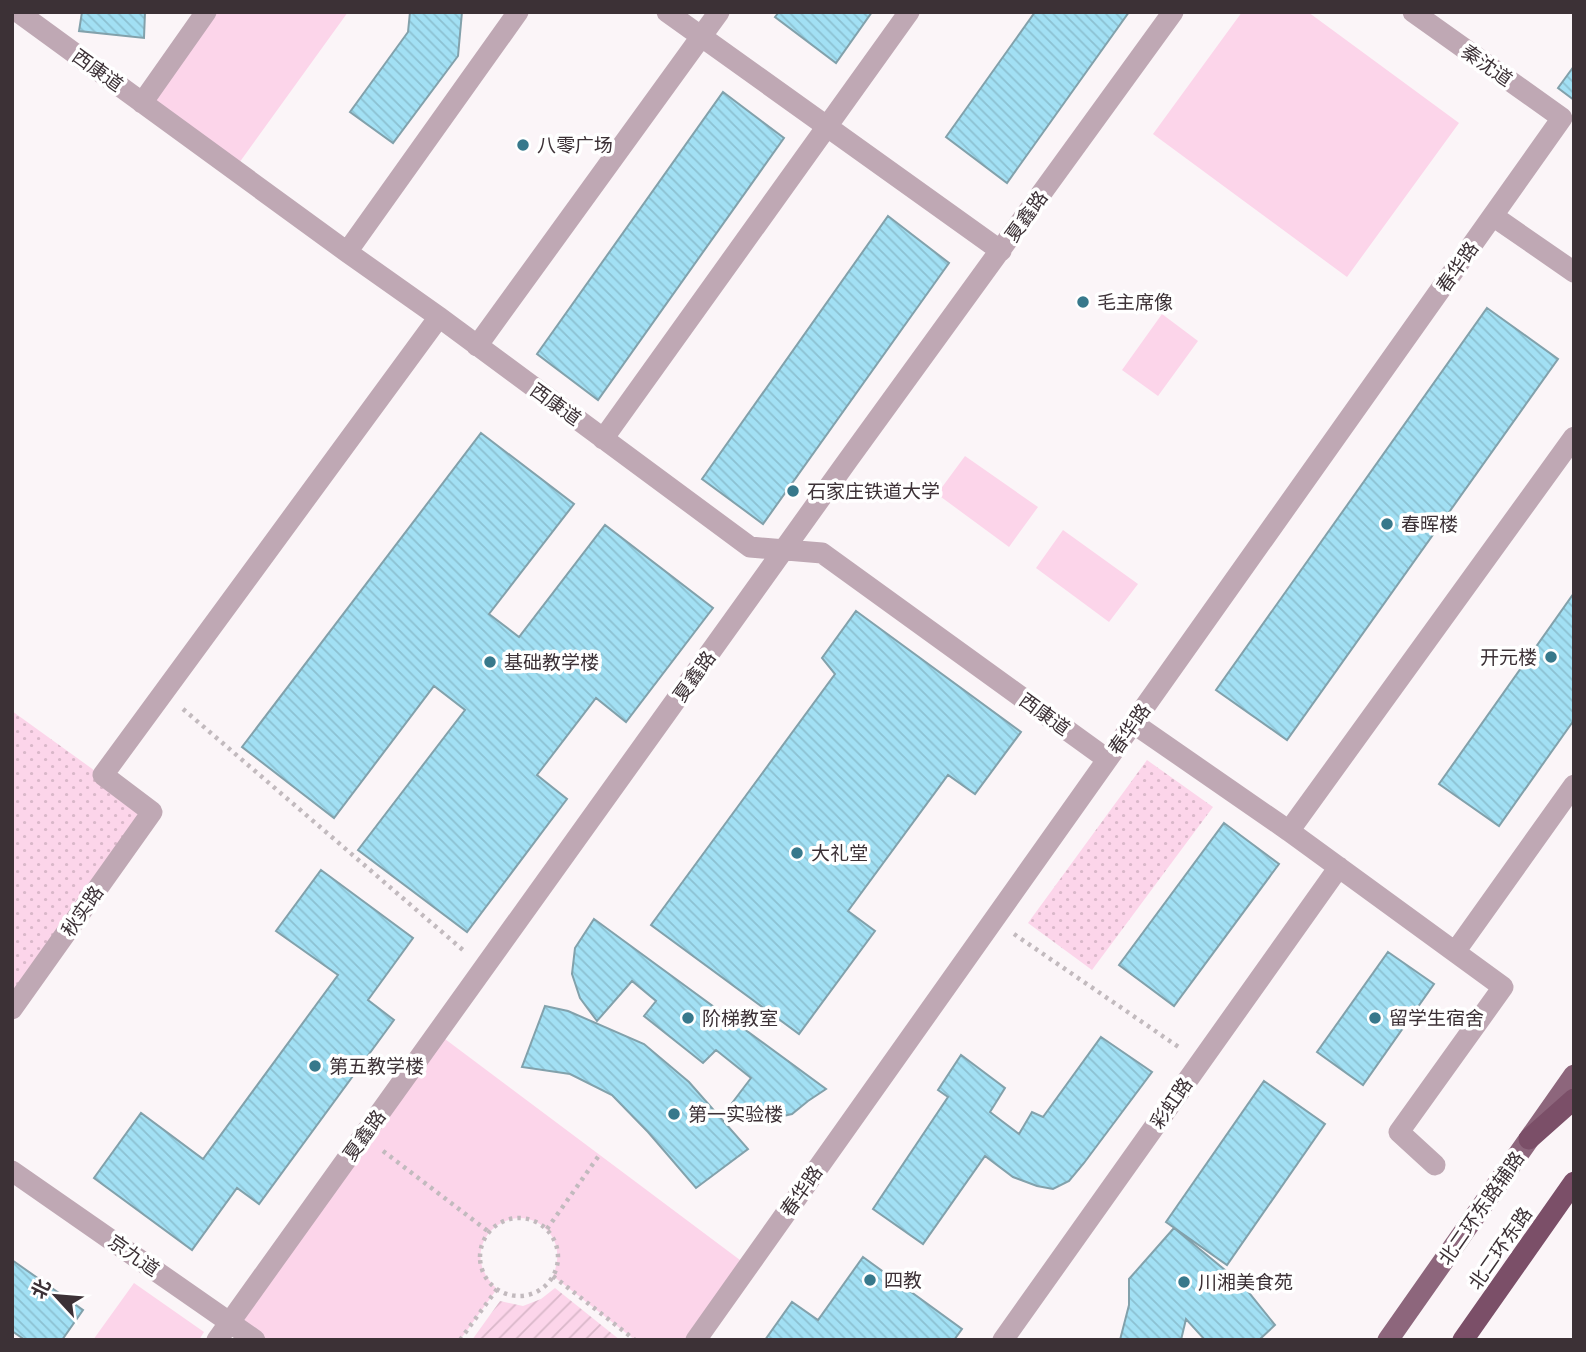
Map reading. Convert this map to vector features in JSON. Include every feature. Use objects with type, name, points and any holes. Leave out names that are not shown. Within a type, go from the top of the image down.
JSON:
[{"type":"highway","points":[[1529,1139],[1574,1098]]},
{"type":"highway","name":"北二环东路","points":[[1463,1340],[1574,1182]]},
{"type":"main road","name":"北二环东路辅路","points":[[1388,1340],[1574,1075]]},
{"type":"street","points":[[142,103],[206,12]]},
{"type":"street","points":[[347,252],[518,12]]},
{"type":"street","points":[[667,12],[1001,251]]},
{"type":"street","points":[[477,346],[719,12]]},
{"type":"street","points":[[604,439],[909,12]]},
{"type":"street","name":"夏鑫路","points":[[217,1340],[1173,12]]},
{"type":"street","name":"秦沈道","points":[[1413,12],[1562,118]]},
{"type":"street","name":"西康道","points":[[28,15],[142,103],[439,317],[750,547],[822,553],[1107,759]]},
{"type":"street","name":"春华路","points":[[696,1340],[1562,118]]},
{"type":"street","points":[[1493,216],[1574,272]]},
{"type":"street","points":[[164,693],[439,317]]},
{"type":"street","points":[[1289,831],[1574,437]]},
{"type":"street","name":"秋实路","points":[[12,1009],[152,812],[103,775],[164,693]]},
{"type":"street","points":[[1133,723],[1289,831],[1503,987],[1399,1132],[1435,1165]]},
{"type":"street","points":[[1455,952],[1574,785]]},
{"type":"street","name":"彩虹路","points":[[1003,1340],[1339,867]]},
{"type":"street","name":"京九道","points":[[12,1171],[255,1340]]},
{"type":"path","points":[[164,693],[485,968]]},
{"type":"path","points":[[993,920],[1201,1062]]},
{"type":"path","points":[[363,1136],[489,1232]]},
{"type":"path","points":[[547,1229],[600,1154]]},
{"type":"path","points":[[524,1218],[547,1229],[558,1252],[553,1276],[545,1286],[522,1296],[509,1295],[497,1289],[482,1269],[480,1256],[489,1232],[511,1219],[524,1218]]},
{"type":"path","points":[[553,1276],[635,1340]]},
{"type":"path","points":[[460,1340],[497,1289]]},
{"type":"shaded area","points":[[206,12],[348,12],[234,170],[142,103]]},
{"type":"shaded area","points":[[1242,12],[1308,12],[1459,123],[1347,277],[1153,134]]},
{"type":"shaded area","points":[[1162,314],[1198,341],[1158,396],[1122,370]]},
{"type":"shaded area","points":[[965,456],[1038,507],[1009,547],[937,494]]},
{"type":"shaded area","points":[[1063,530],[1138,584],[1109,622],[1036,568]]},
{"type":"shaded area","points":[[12,711],[152,812],[12,1009]]},
{"type":"shaded area","points":[[1147,760],[1213,807],[1092,970],[1028,923]]},
{"type":"shaded area","points":[[437,1033],[748,1266],[696,1340],[635,1340],[553,1276],[557,1255],[554,1240],[537,1223],[522,1218],[507,1220],[494,1228],[484,1240],[481,1255],[484,1272],[497,1289],[460,1340],[255,1340],[230,1322]]},
{"type":"shaded area","points":[[134,1283],[204,1332],[199,1340],[93,1340]]},
{"type":"shaded area","points":[[555,1288],[620,1340],[472,1340],[500,1301],[523,1306],[541,1299]]},
{"type":"building","points":[[82,12],[145,12],[144,38],[79,31]]},
{"type":"building","points":[[410,12],[462,12],[458,56],[393,143],[350,112],[408,32]]},
{"type":"building","points":[[779,12],[872,12],[836,63],[775,17]]},
{"type":"building","points":[[1035,12],[1129,12],[1007,183],[946,137]]},
{"type":"building","points":[[1574,66],[1574,100],[1558,88]]},
{"type":"building","points":[[723,92],[784,138],[598,400],[537,354]]},
{"type":"building","points":[[888,216],[949,263],[763,524],[702,479]]},
{"type":"building","name":"春晖楼","points":[[1487,308],[1558,359],[1287,740],[1216,690]]},
{"type":"building","name":"基础教学楼","points":[[481,433],[574,504],[489,614],[519,637],[605,525],[713,608],[626,722],[596,698],[537,775],[567,799],[467,932],[358,850],[465,710],[434,686],[334,818],[242,747]]},
{"type":"building","name":"开元楼","points":[[1574,593],[1574,720],[1499,826],[1439,784]]},
{"type":"building","name":"大礼堂","points":[[856,611],[1021,732],[975,794],[948,775],[848,911],[875,931],[799,1034],[651,925],[835,674],[822,658]]},
{"type":"building","points":[[1224,823],[1279,864],[1174,1006],[1119,965]]},
{"type":"building","name":"第五教学楼","points":[[321,870],[413,938],[368,1000],[394,1020],[259,1204],[237,1188],[192,1250],[94,1178],[141,1113],[203,1159],[338,975],[276,931]]},
{"type":"building","name":"阶梯教室","points":[[594,919],[826,1089],[792,1114],[779,1117],[764,1119],[726,1111],[751,1078],[716,1050],[703,1063],[644,1016],[656,1001],[632,981],[597,1021],[580,998],[572,974],[575,948]]},
{"type":"building","name":"留学生宿舍","points":[[1388,952],[1434,984],[1363,1085],[1317,1052]]},
{"type":"building","name":"第一实验楼","points":[[545,1006],[568,1011],[644,1044],[689,1082],[748,1149],[696,1188],[612,1095],[570,1074],[522,1067]]},
{"type":"building","points":[[1101,1037],[1152,1072],[1069,1181],[1053,1189],[1037,1186],[1013,1177],[985,1156],[923,1244],[873,1209],[948,1097],[938,1090],[961,1055],[1005,1088],[990,1112],[1019,1134],[1032,1112],[1043,1117]]},
{"type":"building","points":[[1264,1081],[1325,1124],[1227,1265],[1166,1222]]},
{"type":"building","name":"川湘美食苑","points":[[1174,1228],[1242,1284],[1275,1325],[1259,1340],[1205,1340],[1186,1319],[1181,1340],[1120,1340],[1129,1305],[1129,1279]]},
{"type":"building","name":"四教","points":[[863,1257],[962,1329],[954,1340],[765,1340],[792,1302],[818,1320]]},
{"type":"building","points":[[12,1260],[83,1310],[62,1340],[25,1340],[12,1331]]},
{"type":"place","name":"八零广场","points":[[523,145]]},
{"type":"place","name":"毛主席像","points":[[1083,302]]},
{"type":"place","name":"石家庄铁道大学","points":[[793,491]]},
{"type":"place","name":"春晖楼","points":[[1387,524]]},
{"type":"place","name":"开元楼","points":[[1551,657]]},
{"type":"place","name":"基础教学楼","points":[[490,662]]},
{"type":"place","name":"大礼堂","points":[[797,853]]},
{"type":"place","name":"阶梯教室","points":[[688,1018]]},
{"type":"place","name":"留学生宿舍","points":[[1375,1018]]},
{"type":"place","name":"第五教学楼","points":[[315,1066]]},
{"type":"place","name":"第一实验楼","points":[[674,1114]]},
{"type":"place","name":"四教","points":[[870,1280]]},
{"type":"place","name":"川湘美食苑","points":[[1184,1282]]}]
